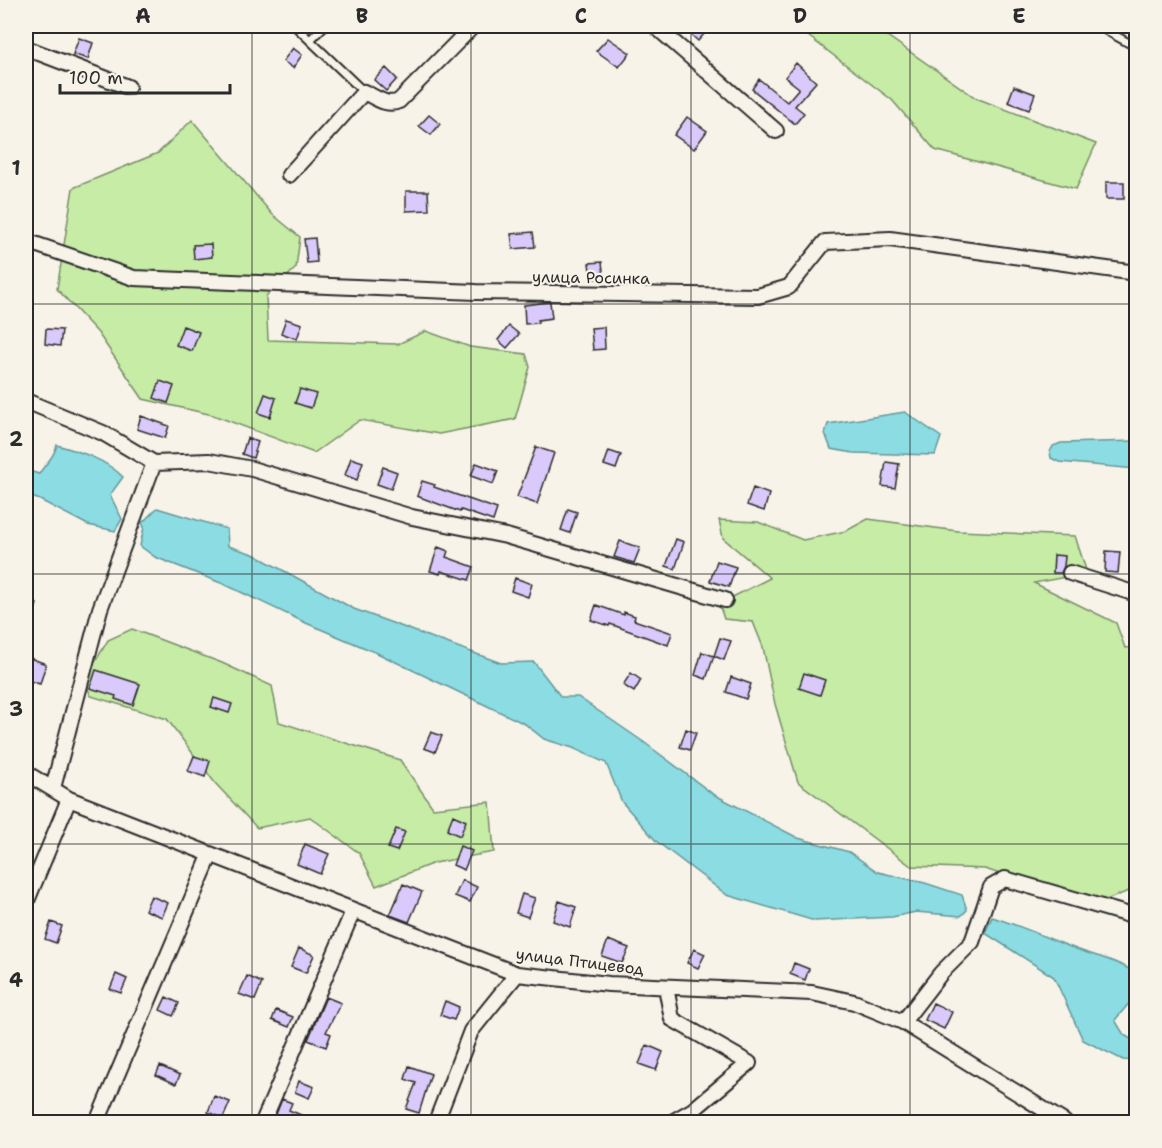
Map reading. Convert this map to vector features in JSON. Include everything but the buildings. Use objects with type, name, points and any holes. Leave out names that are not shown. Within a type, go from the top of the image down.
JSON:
[{"type":"street","points":[[290,175],[364,92],[384,102],[393,104],[399,101],[470,26]]},
{"type":"street","points":[[654,26],[776,131]]},
{"type":"street","points":[[26,48],[128,87]]},
{"type":"street","name":"улица Росинка","points":[[26,241],[134,278],[476,292],[758,296],[789,287],[825,242],[850,240],[890,239],[1137,273]]},
{"type":"street","points":[[26,401],[103,433],[154,463],[209,461],[252,469],[412,518],[506,536],[725,600]]},
{"type":"street","points":[[53,788],[100,609],[154,463]]},
{"type":"street","points":[[1070,573],[1137,594]]},
{"type":"street","name":"улица Птицевод","points":[[26,773],[69,800],[517,974],[609,984],[812,993],[854,1002],[903,1022],[1064,1122]]},
{"type":"street","points":[[26,903],[69,800]]},
{"type":"street","points":[[97,1122],[210,856]]},
{"type":"street","points":[[903,1022],[941,974],[972,942],[991,887],[1005,879],[1137,917]]},
{"type":"street","points":[[263,1122],[353,911]]},
{"type":"street","points":[[436,1122],[471,1031],[517,974]]},
{"type":"street","points":[[666,987],[672,1019],[749,1063],[693,1110],[672,1122]]},
{"type":"lane","points":[[295,26],[364,92]]},
{"type":"lane","points":[[311,39],[324,26]]},
{"type":"lane","points":[[1098,26],[1137,46]]},
{"type":"green space","points":[[795,26],[873,26],[976,98],[1096,144],[1076,189],[935,150],[892,100]]},
{"type":"green space","points":[[192,120],[272,214],[300,237],[296,268],[266,296],[268,340],[398,344],[426,331],[470,347],[526,354],[530,367],[515,419],[439,434],[360,420],[314,453],[213,415],[143,399],[98,333],[57,289],[73,188],[158,153]]},
{"type":"green space","points":[[868,519],[958,531],[1075,536],[1087,573],[1034,583],[1116,623],[1125,648],[1136,647],[1136,888],[1094,905],[985,869],[911,866],[798,782],[775,704],[763,647],[753,622],[724,619],[719,604],[770,578],[723,538],[719,520],[758,522],[803,540],[846,531]]},
{"type":"green space","points":[[132,629],[222,663],[272,686],[279,722],[400,760],[433,808],[490,802],[494,852],[434,863],[376,886],[359,853],[310,817],[257,828],[215,783],[167,719],[91,696],[86,684],[92,667],[108,640]]},
{"type":"water","points":[[905,412],[941,437],[935,455],[853,453],[831,449],[825,433],[828,424]]},
{"type":"water","points":[[1136,441],[1136,469],[1059,462],[1051,458],[1050,452],[1053,446],[1061,443]]},
{"type":"water","points":[[57,445],[101,461],[123,477],[110,495],[122,519],[115,531],[88,525],[26,495],[26,470],[39,474]]},
{"type":"water","points":[[157,508],[227,529],[228,546],[253,554],[354,609],[501,663],[534,662],[561,697],[578,697],[713,794],[798,838],[849,852],[878,872],[925,883],[962,895],[967,910],[961,916],[916,912],[892,917],[815,921],[727,895],[656,841],[622,802],[606,763],[573,748],[544,739],[525,724],[377,653],[226,585],[155,557],[140,546],[144,527],[142,523]]},
{"type":"water","points":[[992,917],[1114,962],[1136,973],[1136,995],[1115,1020],[1124,1035],[1136,1042],[1136,1061],[1123,1060],[1083,1040],[1054,977],[985,933]]}]
